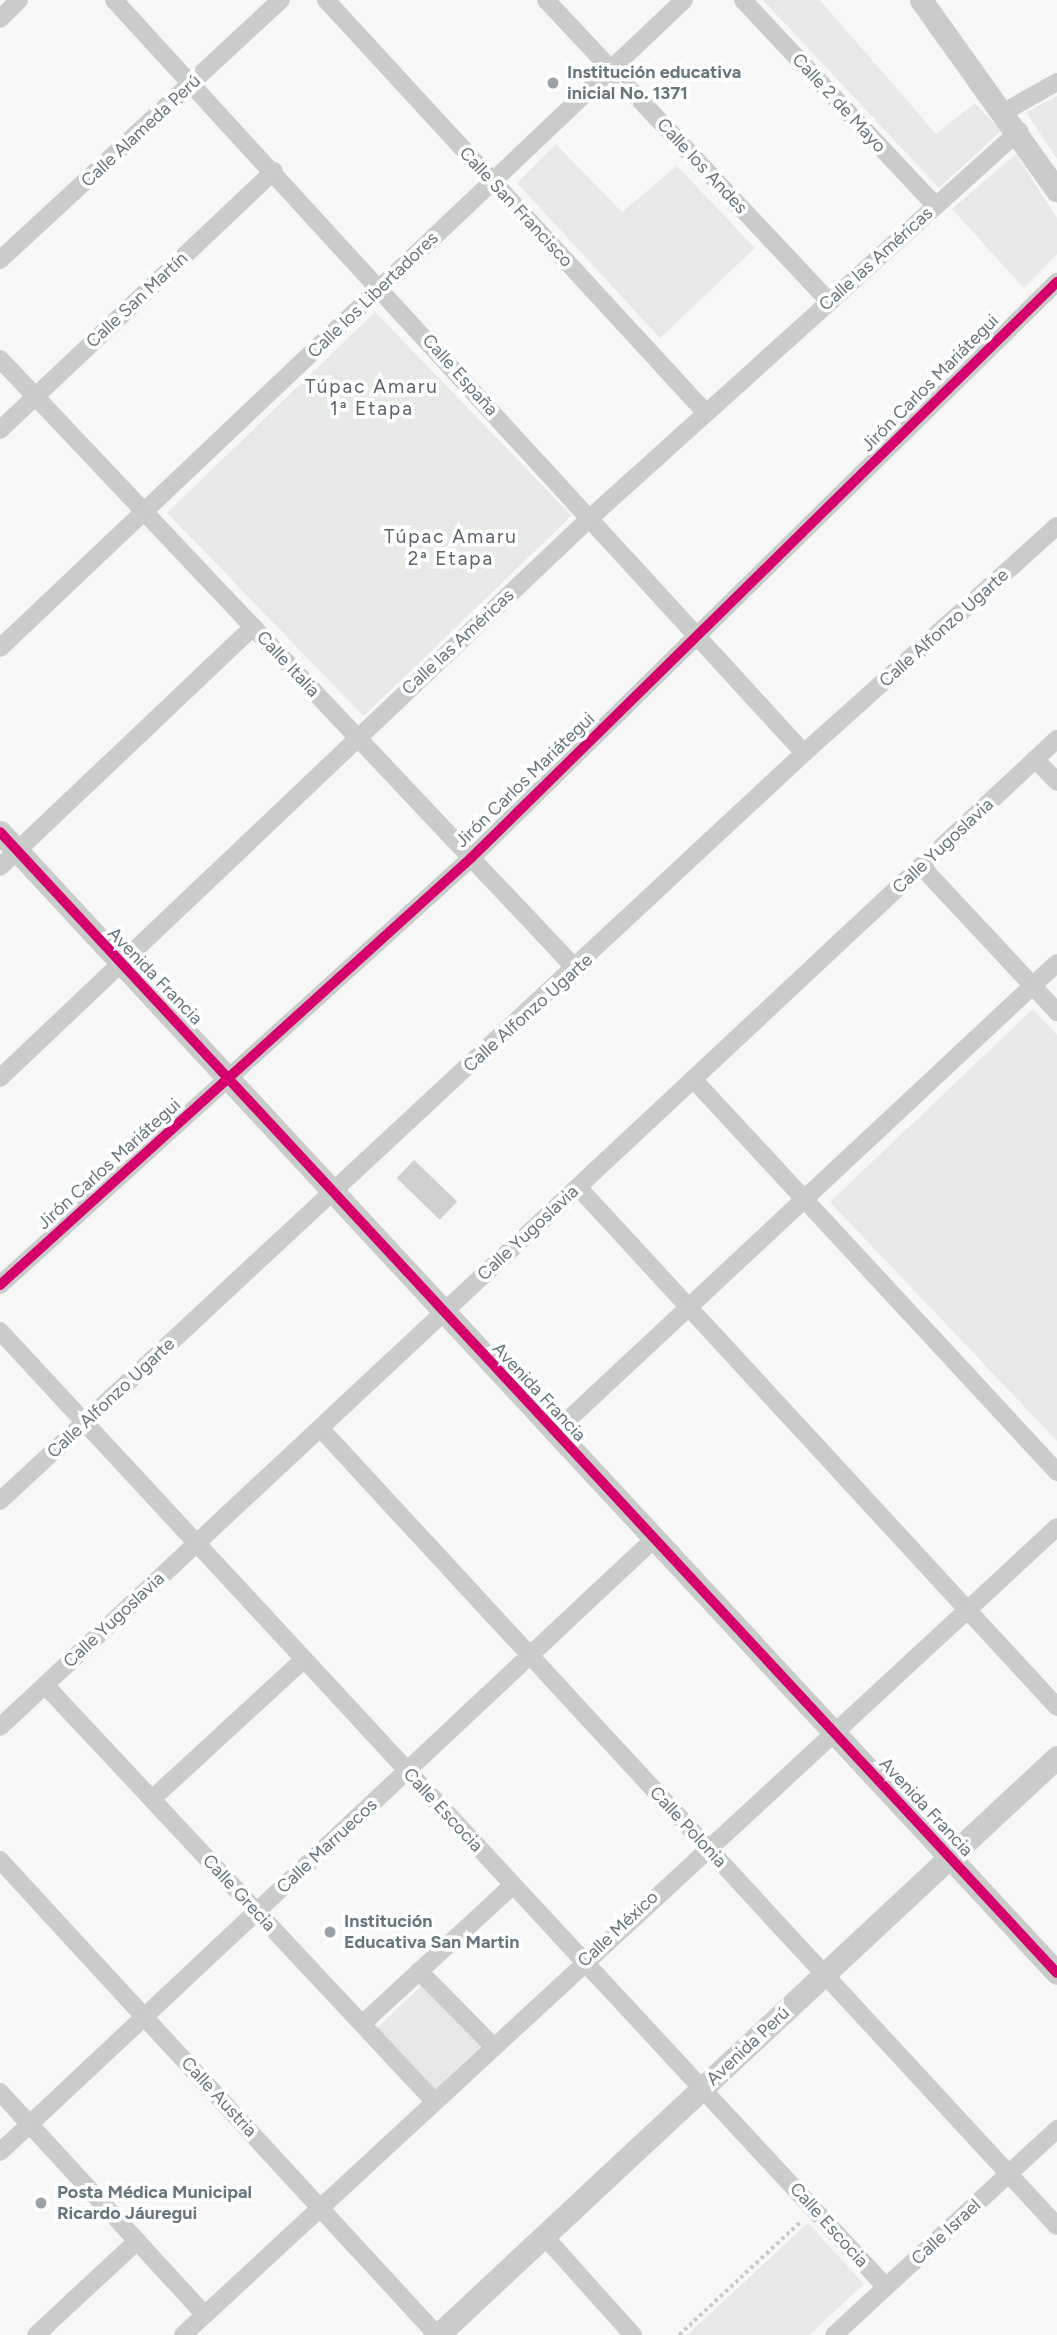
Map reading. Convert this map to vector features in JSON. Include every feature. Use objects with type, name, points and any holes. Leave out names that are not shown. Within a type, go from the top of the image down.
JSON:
[{"type":"street","points":[[0,19],[19,0]]},
{"type":"street","name":"Calle España","points":[[114,0],[700,635],[804,753]]},
{"type":"street","name":"Calle Alameda Perú","points":[[0,260],[281,0]]},
{"type":"street","name":"Calle San Francisco","points":[[326,0],[706,413]]},
{"type":"street","name":"Calle los Andes","points":[[546,0],[829,301]]},
{"type":"street","name":"Calle los Libertadores","points":[[0,648],[146,514],[380,287],[684,0]]},
{"type":"street","name":"Calle 2 de Mayo","points":[[743,0],[935,205]]},
{"type":"street","points":[[921,0],[1019,131],[1057,191]]},
{"type":"street","points":[[1004,112],[1057,82]]},
{"type":"street","name":"Calle las Américas","points":[[0,1078],[590,517],[1019,131]]},
{"type":"street","name":"Calle San Martín","points":[[0,430],[274,171]]},
{"type":"street","name":"Jirón Carlos Mariátegui","points":[[0,1285],[471,858],[1057,282]]},
{"type":"street","name":"Calle Italia","points":[[0,359],[577,970]]},
{"type":"street","name":"Calle Alfonzo Ugarte","points":[[0,1501],[332,1192],[577,970],[804,753],[1057,526]]},
{"type":"street","points":[[0,867],[253,627]]},
{"type":"street","name":"Calle Yugoslavia","points":[[0,1727],[1057,739]]},
{"type":"street","points":[[1035,759],[1057,782]]},
{"type":"street","name":"Avenida Francia","points":[[0,832],[119,967],[230,1079],[442,1314],[1057,1973]]},
{"type":"street","points":[[921,866],[1057,1012]]},
{"type":"street","points":[[554,1433],[1057,963]]},
{"type":"street","points":[[693,1079],[1057,1472]]},
{"type":"street","points":[[578,1186],[1057,1707]]},
{"type":"street","name":"Calle Escocia","points":[[0,1331],[83,1424],[584,1959],[886,2287]]},
{"type":"street","name":"Calle Polonia","points":[[320,1428],[1057,2227]]},
{"type":"street","name":"Calle México","points":[[183,2335],[584,1959],[1057,1527]]},
{"type":"street","name":"Calle Marruecos","points":[[0,2152],[653,1541]]},
{"type":"street","points":[[152,1799],[303,1660]]},
{"type":"street","name":"Calle Grecia","points":[[45,1685],[433,2100]]},
{"type":"street","name":"Avenida Perú","points":[[438,2335],[1057,1757]]},
{"type":"street","name":"Calle Austria","points":[[0,1860],[438,2335]]},
{"type":"street","points":[[362,2024],[513,1885]]},
{"type":"street","points":[[419,1971],[492,2045]]},
{"type":"street","points":[[0,2092],[205,2315]]},
{"type":"street","name":"Calle Israel","points":[[834,2335],[1057,2129]]},
{"type":"street","points":[[545,2237],[634,2335]]},
{"type":"street","points":[[36,2335],[137,2241]]},
{"type":"path","points":[[678,2335],[814,2209]]},
{"type":"shaded area","points":[[763,0],[820,0],[936,134],[975,103],[1001,131],[939,188]]},
{"type":"shaded area","points":[[1057,96],[1057,159],[1026,112]]},
{"type":"shaded area","points":[[556,144],[622,212],[677,166],[755,248],[660,338],[517,183]]},
{"type":"shaded area","points":[[1016,154],[1057,218],[1057,254],[1024,288],[952,209]]},
{"type":"shaded area","points":[[375,312],[572,516],[364,716],[167,513]]},
{"type":"shaded area","points":[[1033,1009],[1057,1035],[1057,1441],[830,1202]]},
{"type":"shaded area","points":[[941,1144],[986,1187],[916,1259],[872,1216]]},
{"type":"shaded area","points":[[425,1982],[484,2043],[436,2090],[377,2029]]},
{"type":"shaded area","points":[[808,2223],[864,2284],[809,2335],[687,2335]]},
{"type":"building","points":[[414,1160],[457,1202],[440,1220],[397,1178]]},
{"type":"cycle path","points":[[0,1285],[471,858],[1057,282]]},
{"type":"cycle path","points":[[0,832],[1057,1973]]},
{"type":"place","name":"Institución educativa inicial No. 1371","points":[[553,83]]},
{"type":"place","name":"Institución Educativa San Martin","points":[[330,1932]]},
{"type":"place","name":"Posta Médica Municipal Ricardo Jáuregui","points":[[41,2203]]},
{"type":"district","name":"Túpac Amaru 1ª Etapa","points":[[372,398]]},
{"type":"district","name":"Túpac Amaru 2ª Etapa","points":[[451,548]]}]
